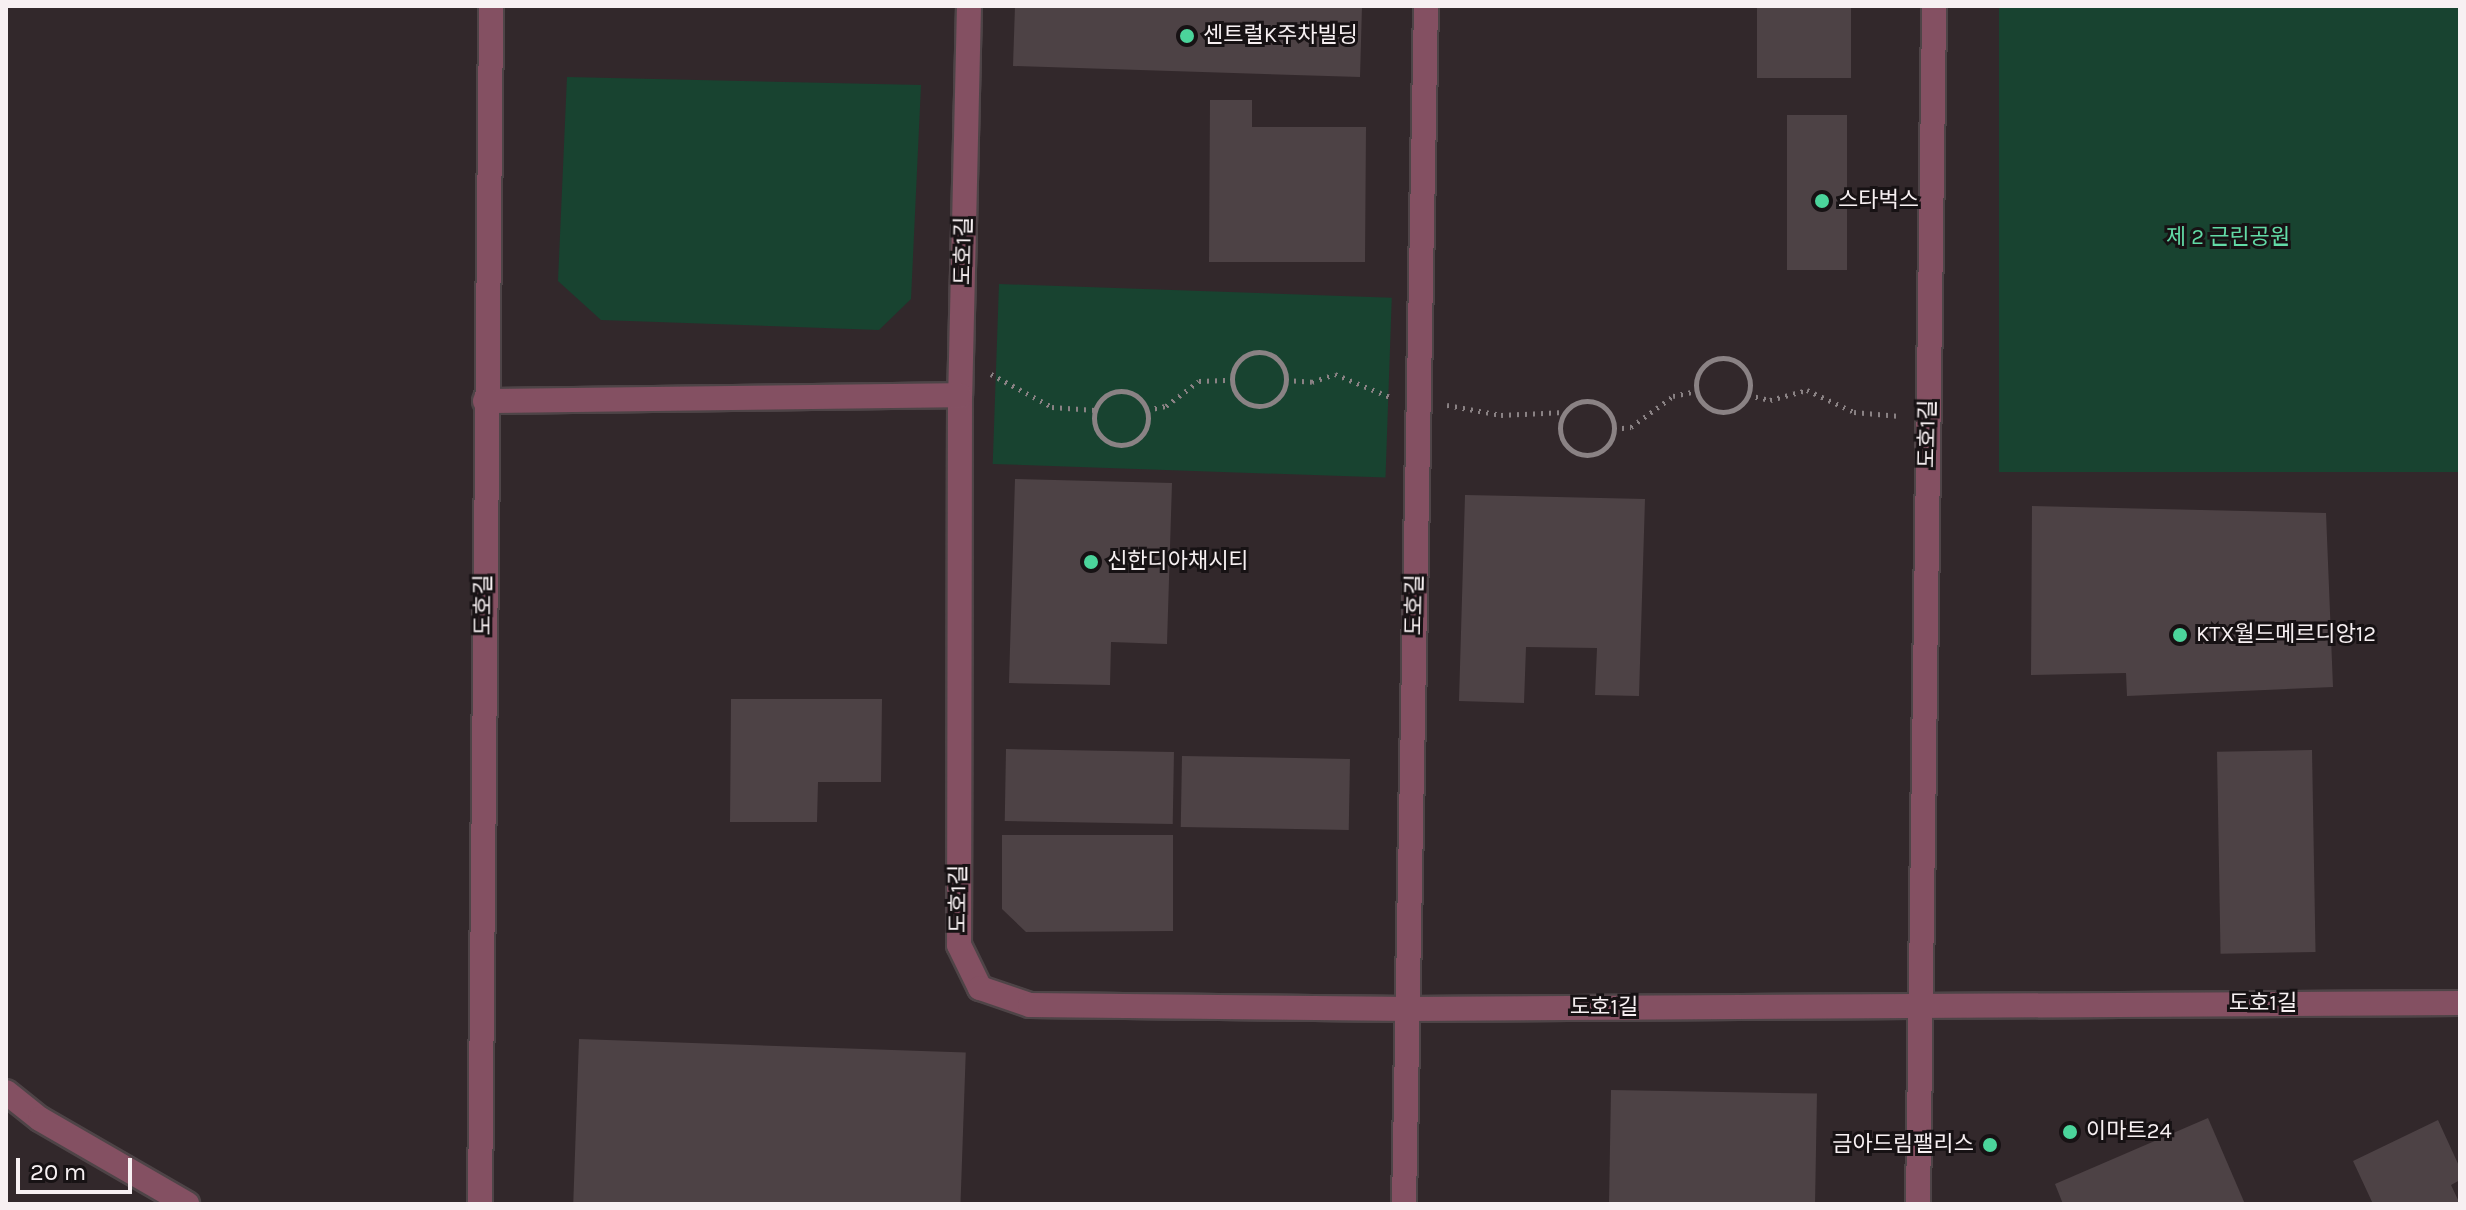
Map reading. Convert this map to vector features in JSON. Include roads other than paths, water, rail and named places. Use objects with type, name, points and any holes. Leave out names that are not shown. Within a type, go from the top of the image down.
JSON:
[{"type":"street","name":"도호길","points":[[480,1204],[491,6]]},
{"type":"street","name":"도호1길","points":[[969,6],[960,395],[959,945],[980,988],[1030,1005],[1408,1009],[2460,1003]]},
{"type":"street","name":"도호길","points":[[1404,1204],[1426,6]]},
{"type":"street","name":"도호1길","points":[[1918,1204],[1934,6]]},
{"type":"street","points":[[485,401],[960,395]]},
{"type":"street","points":[[6,1078],[40,1119]]},
{"type":"street","points":[[6,1092],[40,1119],[187,1204]]},
{"type":"place","name":"센트럴K주차빌딩","points":[[1187,36]]},
{"type":"place","name":"스타벅스","points":[[1822,201]]},
{"type":"place","name":"신한디아채시티","points":[[1091,562]]},
{"type":"place","name":"KTX월드메르디앙12","points":[[2180,635]]},
{"type":"place","name":"이마트24","points":[[2070,1132]]},
{"type":"place","name":"금아드림팰리스","points":[[1990,1145]]},
{"type":"park label","name":"제 2 근린공원","points":[[2228,238]]}]
